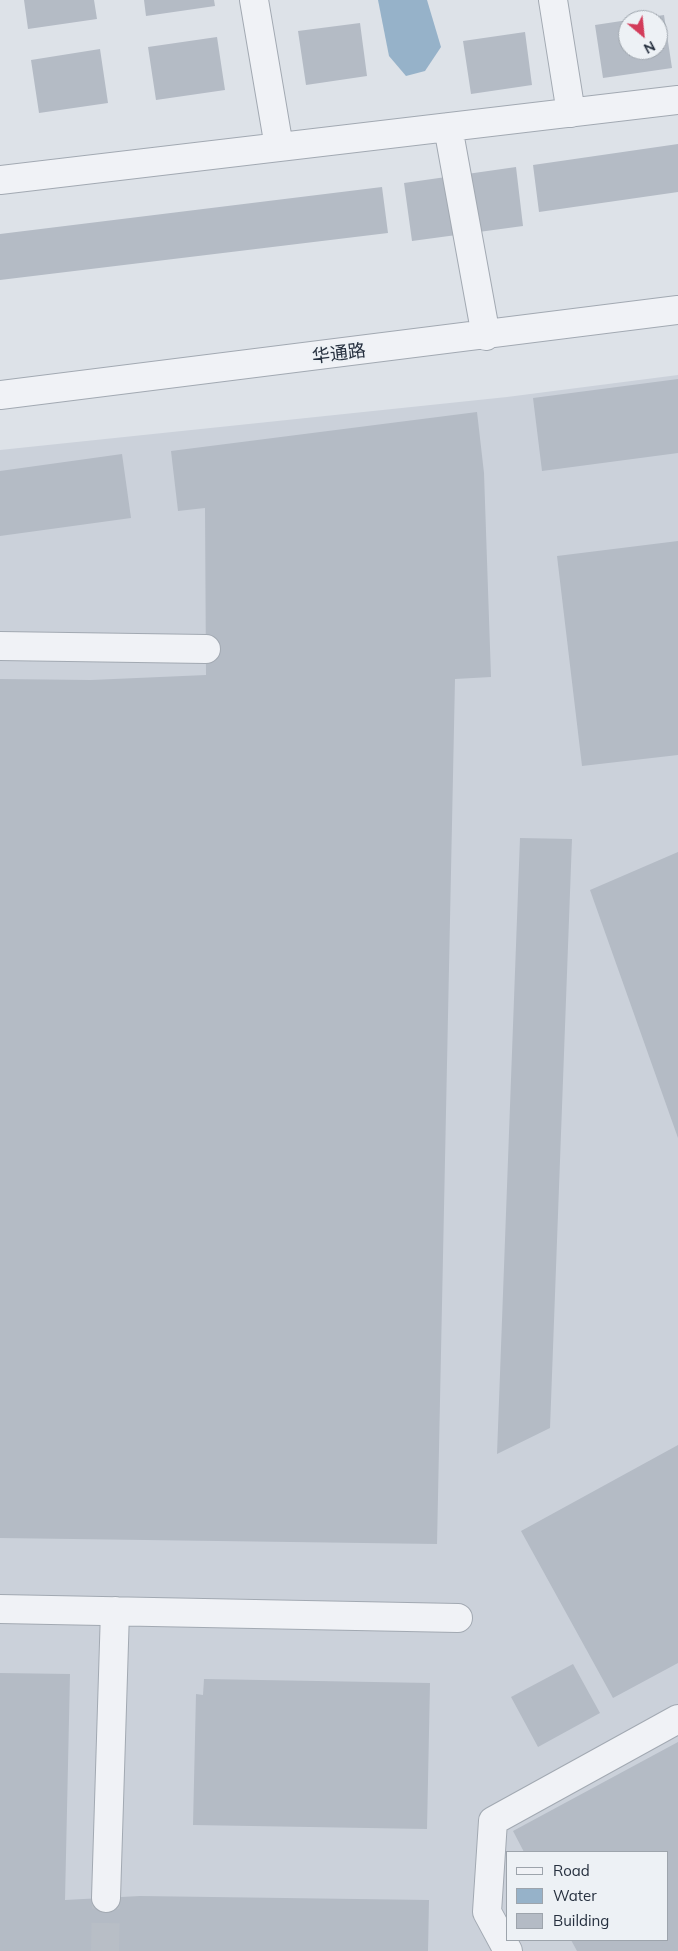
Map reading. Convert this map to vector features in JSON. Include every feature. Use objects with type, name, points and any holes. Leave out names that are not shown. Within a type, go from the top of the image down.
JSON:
[{"type":"street","points":[[254,0],[279,147]]},
{"type":"street","points":[[553,0],[571,113]]},
{"type":"street","points":[[0,180],[678,100]]},
{"type":"street","points":[[448,127],[486,336]]},
{"type":"street","name":"华通路","points":[[0,395],[486,336],[678,310]]},
{"type":"street","points":[[0,646],[206,649]]},
{"type":"street","points":[[0,1609],[458,1618]]},
{"type":"street","points":[[106,1898],[115,1611]]},
{"type":"street","points":[[508,1951],[487,1912],[493,1822],[678,1720]]},
{"type":"shaded area","points":[[678,375],[678,1951],[0,1951],[0,450],[507,397]]},
{"type":"water","points":[[378,0],[427,0],[441,47],[425,71],[406,76],[389,56]]},
{"type":"building","points":[[24,0],[94,0],[97,19],[28,29]]},
{"type":"building","points":[[144,0],[214,0],[215,6],[146,16]]},
{"type":"building","points":[[618,22],[618,60],[668,60],[668,42],[672,68],[603,78],[595,25]]},
{"type":"building","points":[[360,23],[367,76],[306,85],[298,31]]},
{"type":"building","points":[[525,32],[532,85],[471,94],[463,41]]},
{"type":"building","points":[[217,37],[225,90],[156,100],[148,47]]},
{"type":"building","points":[[100,49],[108,103],[39,113],[31,60]]},
{"type":"building","points":[[678,144],[678,192],[539,212],[533,165]]},
{"type":"building","points":[[516,167],[523,226],[412,241],[404,183]]},
{"type":"building","points":[[382,187],[388,233],[0,280],[0,234]]},
{"type":"building","points":[[678,379],[678,453],[542,471],[533,398]]},
{"type":"building","points":[[477,412],[484,473],[491,677],[455,679],[437,1544],[0,1538],[0,679],[91,680],[206,675],[205,508],[178,511],[171,451]]},
{"type":"building","points":[[122,454],[131,518],[0,536],[0,471]]},
{"type":"building","points":[[678,541],[678,755],[582,766],[557,556]]},
{"type":"building","points":[[520,838],[572,839],[550,1428],[497,1454]]},
{"type":"building","points":[[678,852],[678,1138],[590,890]]},
{"type":"building","points":[[678,1445],[678,1663],[613,1698],[521,1531]]},
{"type":"building","points":[[573,1664],[600,1713],[538,1747],[511,1697]]},
{"type":"building","points":[[0,1673],[70,1674],[65,1900],[140,1896],[429,1900],[428,1951],[0,1951]]},
{"type":"building","points":[[204,1679],[430,1683],[427,1829],[193,1825],[196,1694],[203,1695]]},
{"type":"building","points":[[678,1742],[678,1951],[577,1951],[572,1941],[668,1941],[668,1851],[523,1851],[513,1831]]},
{"type":"tunnel","points":[[105,1951],[106,1898]]}]
